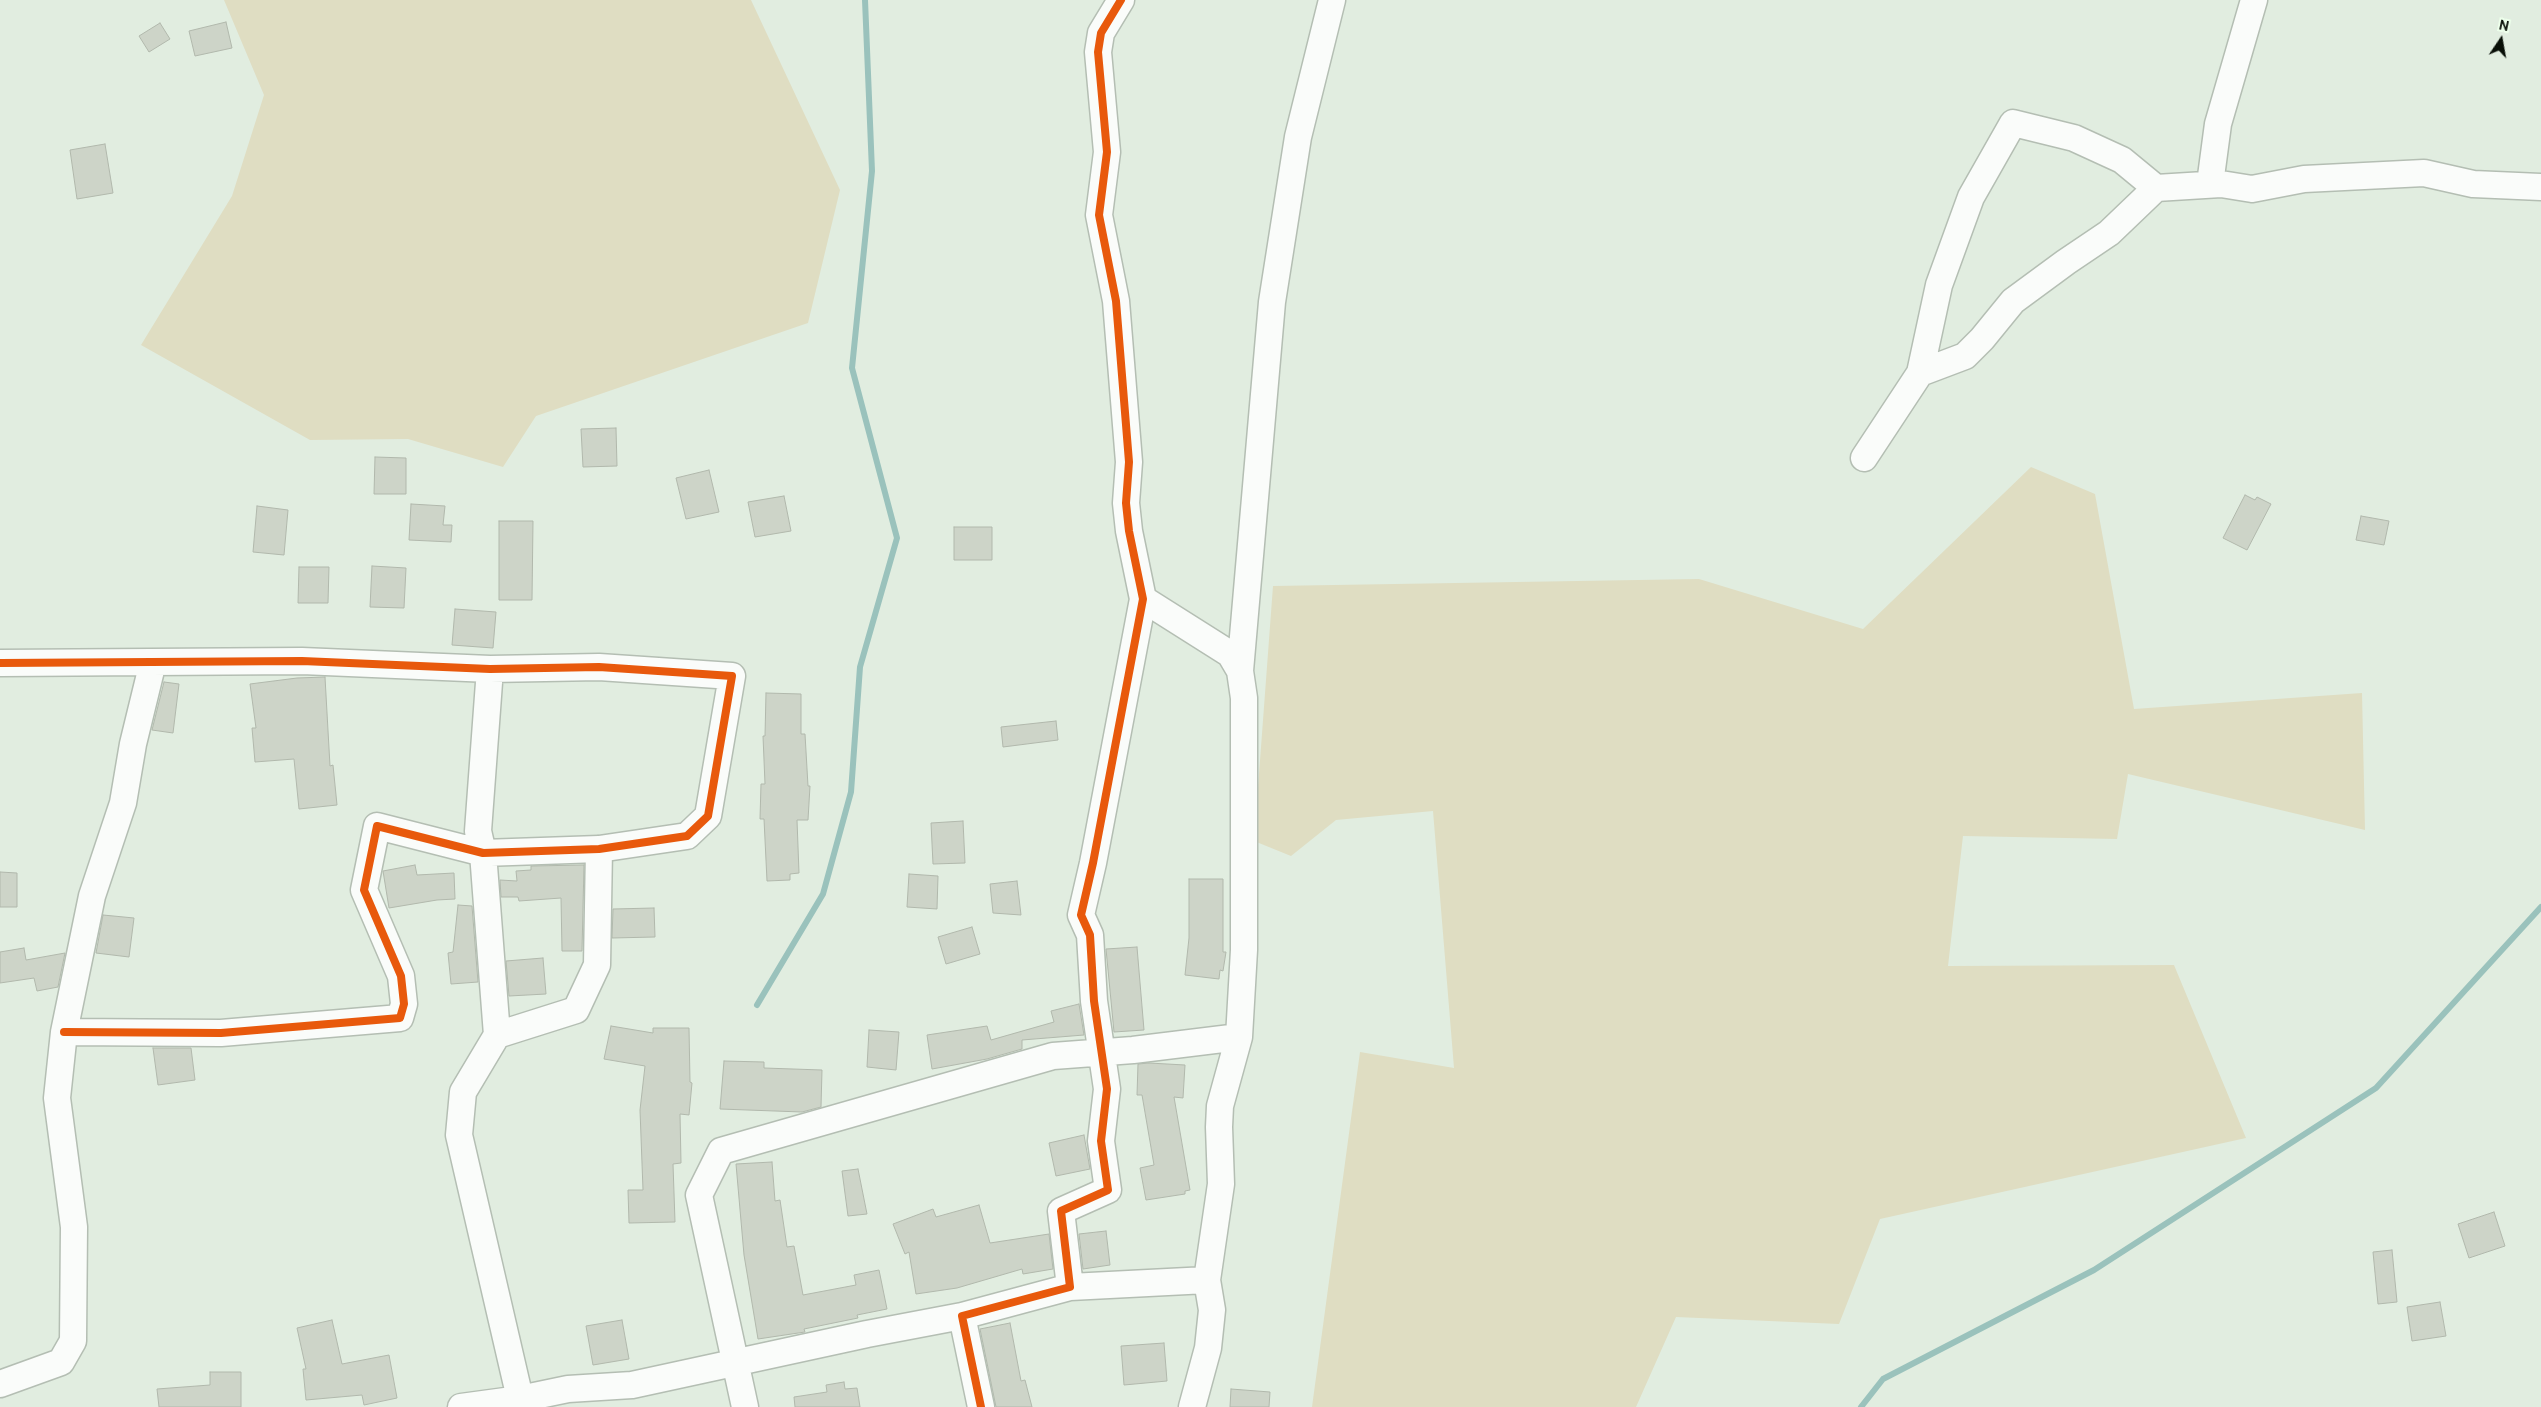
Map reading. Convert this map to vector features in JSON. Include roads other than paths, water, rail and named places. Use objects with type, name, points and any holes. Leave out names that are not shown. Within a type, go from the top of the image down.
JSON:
[{"type":"street","points":[[1070,1287],[1061,1211],[1108,1190],[1101,1141],[1107,1089],[1094,1001],[1090,935],[1081,914],[1093,863],[1143,599],[1129,530],[1126,503],[1129,462],[1116,301],[1099,215],[1107,152],[1098,52],[1101,33],[1121,0]]},
{"type":"street","points":[[1192,1407],[1209,1338],[1212,1310],[1207,1280],[1222,1184],[1219,1127],[1220,1106],[1239,1037],[1244,884],[1244,698],[1240,671],[1272,302],[1298,137],[1332,0]]},
{"type":"street","points":[[2210,184],[2218,124],[2254,0]]},
{"type":"street","points":[[1864,458],[1920,373],[1939,285],[1971,198],[2013,123],[2074,138],[2090,145],[2122,160],[2156,188]]},
{"type":"street","points":[[1920,373],[1964,356],[1982,339],[2013,301],[2109,233],[2156,188],[2221,184],[2252,189],[2304,179],[2424,173],[2473,184],[2541,187]]},
{"type":"street","points":[[1143,599],[1230,654],[1240,671]]},
{"type":"street","points":[[0,664],[302,661],[490,669],[599,667],[732,676],[708,816],[687,836],[598,849],[482,853],[377,826],[364,890],[401,976],[404,1004],[400,1018],[221,1033],[64,1032]]},
{"type":"street","points":[[0,1384],[61,1362],[73,1341],[74,1227],[57,1098],[64,1032],[92,896],[123,803],[133,744],[153,662]]},
{"type":"street","points":[[490,669],[478,831],[482,853],[497,1035],[463,1092],[459,1135],[521,1403]]},
{"type":"street","points":[[497,1035],[576,1010],[597,965],[598,849]]},
{"type":"street","points":[[745,1407],[699,1195],[721,1150],[1053,1056],[1239,1037]]},
{"type":"street","points":[[461,1407],[521,1403],[568,1389],[632,1385],[962,1316],[1070,1287],[1207,1280]]},
{"type":"street","points":[[962,1316],[981,1407]]},
{"type":"waterway","points":[[757,1005],[823,894],[851,792],[860,667],[897,538],[852,368],[872,171],[865,0]]},
{"type":"waterway","points":[[1861,1407],[1883,1379],[2094,1270],[2376,1088],[2541,907]]}]
